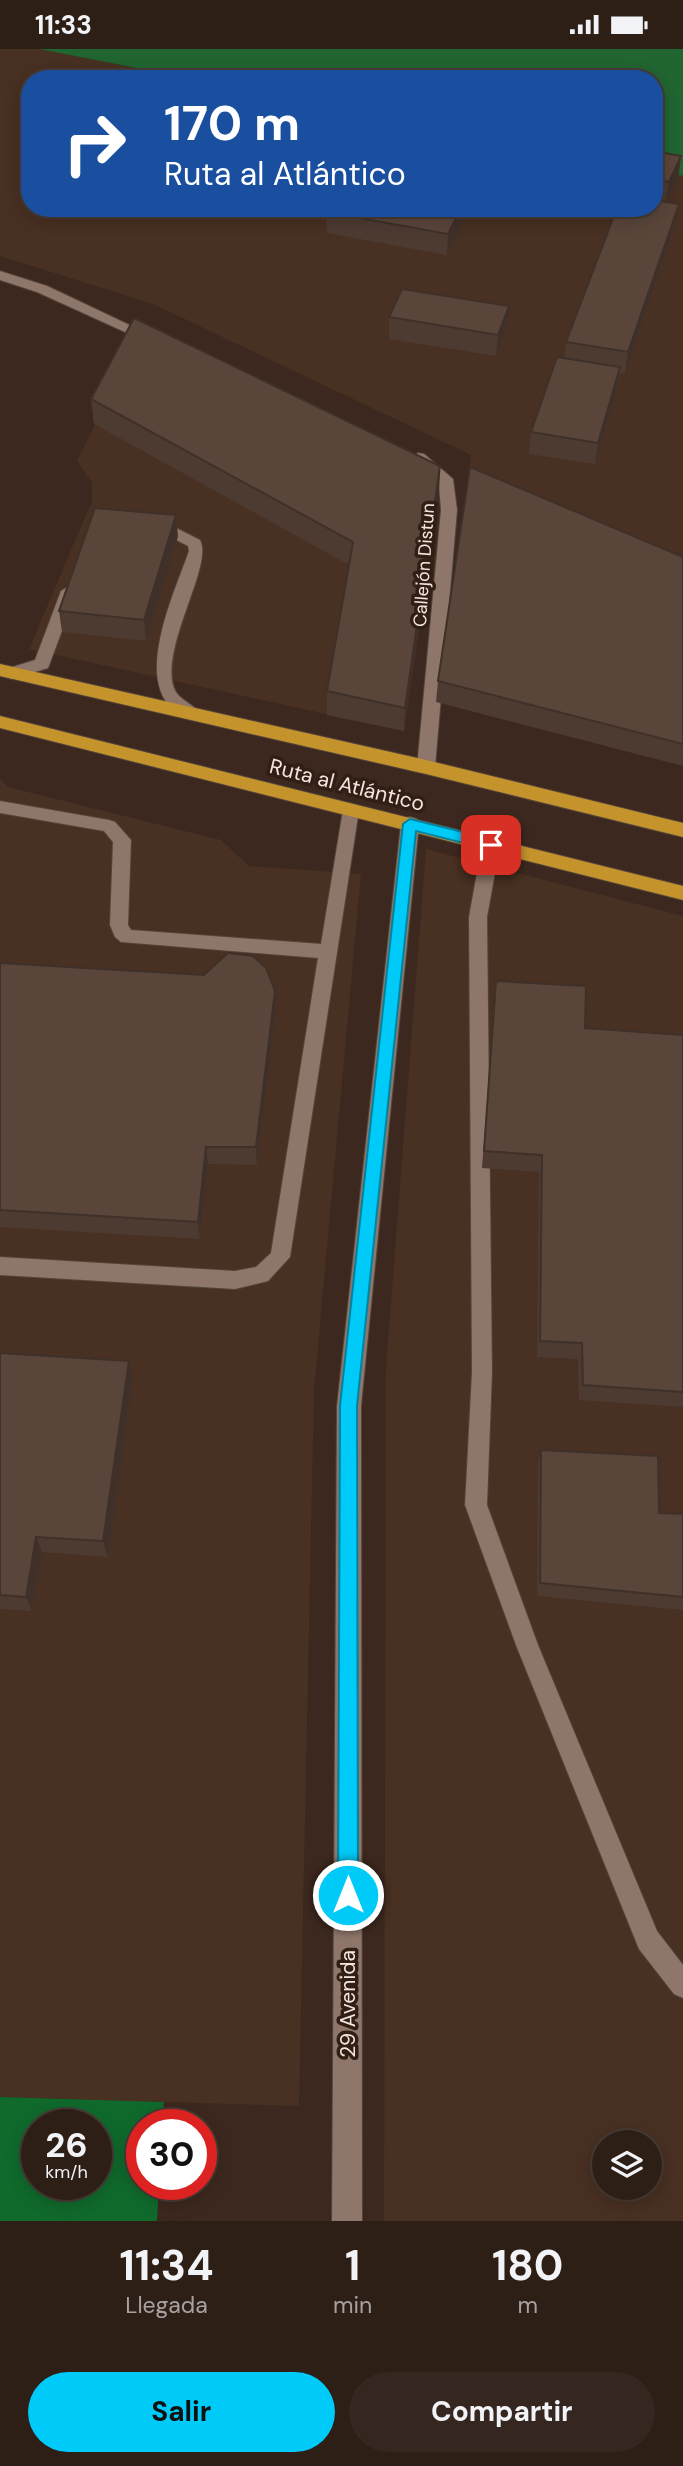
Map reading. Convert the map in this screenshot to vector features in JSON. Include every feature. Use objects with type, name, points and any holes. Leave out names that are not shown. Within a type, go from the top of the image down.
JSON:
[{"type":"highway","name":"Ruta al Atlántico","points":[[6,671],[426,767],[683,830]]},
{"type":"highway","name":"Ruta al Atlántico","points":[[0,722],[683,893]]},
{"type":"street","points":[[0,275],[42,289],[169,346]]},
{"type":"street","name":"Callejón Distun","points":[[397,449],[422,460],[447,483],[449,510],[426,767]]},
{"type":"street","name":"29 Avenida","points":[[347,2221],[349,1406],[410,824]]},
{"type":"lane","points":[[135,526],[171,531],[195,543],[197,551],[164,660],[166,688],[174,701],[193,714]]},
{"type":"lane","points":[[6,671],[42,664],[74,577]]},
{"type":"lane","points":[[0,807],[109,826],[117,833],[122,840],[119,925],[121,932],[127,937],[328,952]]},
{"type":"lane","points":[[0,1266],[235,1280],[261,1275],[280,1257],[351,810]]},
{"type":"lane","points":[[491,845],[478,917],[482,1372],[476,1505],[527,1645],[648,1940],[683,1985]]},
{"type":"shaded area","points":[[0,49],[39,49],[147,70],[21,70],[21,217],[663,217],[663,172],[683,176],[683,579],[468,488],[471,455],[153,304],[0,256]]},
{"type":"shaded area","points":[[136,343],[439,490],[404,731],[29,649],[92,501],[92,483],[77,461]]},
{"type":"shaded area","points":[[0,779],[8,787],[221,840],[249,866],[361,874],[314,1391],[299,2106],[0,2097]]},
{"type":"shaded area","points":[[426,849],[683,916],[683,2221],[384,2221],[386,1366]]},
{"type":"green space","points":[[39,49],[683,49],[683,176],[663,172],[663,70],[147,70]]},
{"type":"green space","points":[[0,2097],[164,2102],[163,2109],[126,2109],[126,2200],[158,2200],[157,2221],[0,2221]]},
{"type":"building","points":[[663,153],[681,156],[669,182],[663,181]]},
{"type":"building","points":[[663,201],[679,204],[628,352],[566,342],[614,217],[663,217]]},
{"type":"building","points":[[354,217],[456,217],[448,234]]},
{"type":"building","points":[[402,289],[509,306],[498,335],[389,317]]},
{"type":"building","points":[[134,318],[440,466],[405,708],[327,691],[353,542],[91,399]]},
{"type":"building","points":[[557,357],[620,367],[598,443],[531,432]]},
{"type":"building","points":[[470,467],[683,557],[683,744],[438,681]]},
{"type":"building","points":[[95,508],[176,515],[144,620],[59,611]]},
{"type":"building","points":[[228,953],[253,956],[266,968],[275,991],[256,1147],[206,1147],[198,1222],[0,1210],[0,963],[204,975]]},
{"type":"building","points":[[496,981],[586,986],[585,1028],[683,1035],[683,1392],[583,1385],[582,1343],[540,1341],[542,1155],[484,1151]]},
{"type":"building","points":[[0,1353],[129,1361],[103,1541],[36,1537],[26,1597],[0,1595]]},
{"type":"building","points":[[541,1450],[658,1456],[659,1513],[683,1514],[683,1597],[540,1583]]},
{"type":"route","points":[[348,1895],[349,1406],[410,824],[491,845]]}]
